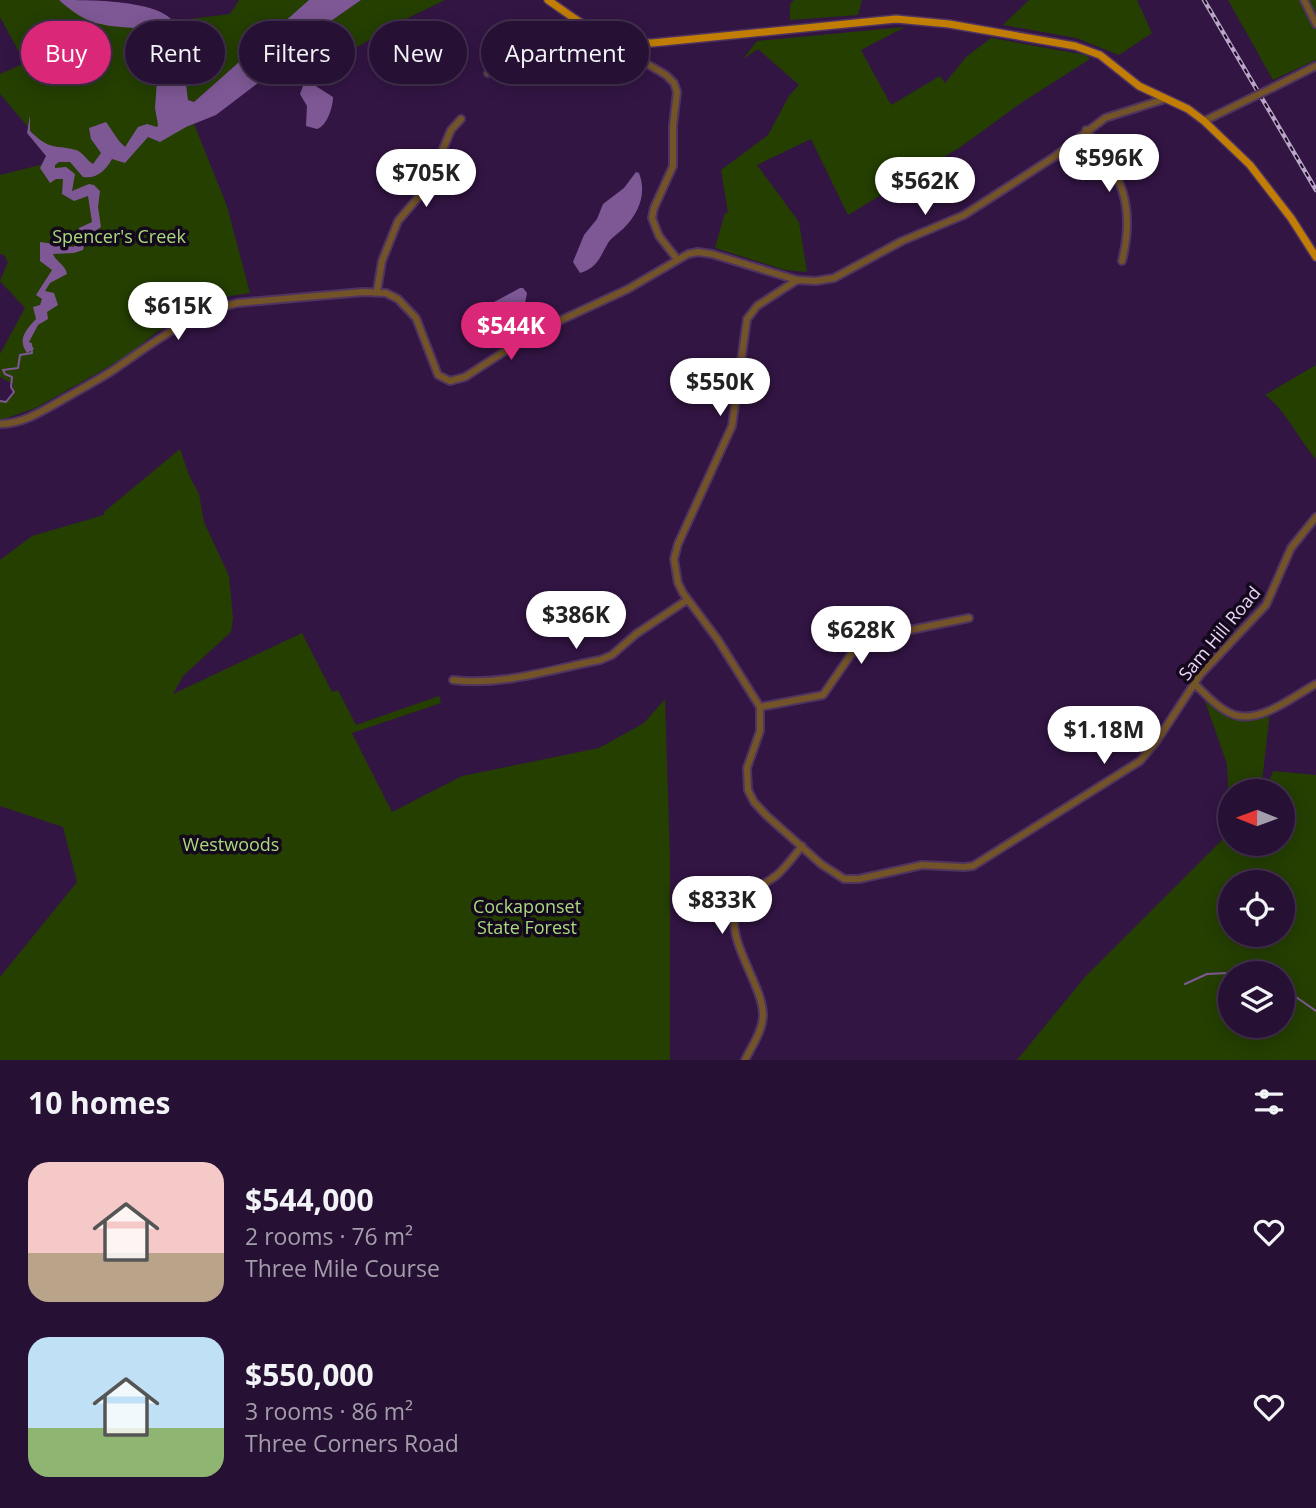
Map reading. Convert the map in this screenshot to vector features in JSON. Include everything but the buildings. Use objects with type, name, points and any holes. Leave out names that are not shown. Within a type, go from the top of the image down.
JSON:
[{"type":"main road","points":[[548,0],[576,20]]},
{"type":"main road","points":[[649,43],[877,19],[915,19],[1074,46],[1100,55],[1139,86],[1188,109],[1204,121],[1250,166],[1291,218],[1316,257]]},
{"type":"street","points":[[1304,0],[1316,24]]},
{"type":"street","points":[[649,65],[666,75],[676,88],[678,99],[673,126],[673,166],[652,218],[656,232],[677,258]]},
{"type":"street","points":[[1204,121],[1316,66]]},
{"type":"street","points":[[0,424],[17,422],[37,414],[102,378],[182,324],[217,307],[237,303],[377,292],[393,296],[411,311],[421,327],[438,375],[445,380],[454,381],[470,374],[533,333],[628,289],[677,258],[693,253],[704,253],[797,280],[816,281],[840,276],[902,241],[954,221],[1054,158],[1086,131],[1112,115],[1165,99]]},
{"type":"street","points":[[377,292],[382,261],[398,221],[427,187],[451,130],[461,119]]},
{"type":"street","points":[[1086,131],[1106,160],[1125,197],[1129,222],[1122,261]]},
{"type":"street","points":[[797,280],[757,306],[747,319],[732,426],[674,552],[675,572],[687,600],[718,640],[760,707],[823,695],[861,640],[968,618]]},
{"type":"street","name":"Sam Hill Road","points":[[760,707],[760,731],[748,761],[746,785],[760,809],[838,876],[849,879],[922,865],[973,866],[1144,757],[1194,683],[1266,605],[1292,548],[1316,517]]},
{"type":"street","points":[[453,680],[502,681],[600,660],[612,655],[636,634],[687,600]]},
{"type":"street","points":[[1194,683],[1213,702],[1237,716],[1258,715],[1316,684]]},
{"type":"street","points":[[745,1060],[762,1022],[763,1011],[759,992],[736,937],[735,915],[740,904],[779,872],[802,846]]},
{"type":"green space","name":"Spencer's Creek","points":[[0,0],[59,0],[106,20],[125,21],[125,84],[170,84],[186,127],[194,124],[227,206],[250,293],[224,297],[198,309],[157,332],[124,358],[36,408],[4,419],[0,419],[0,401],[8,400],[13,392],[13,384],[0,377],[0,354],[25,308],[0,281],[8,262],[4,255],[0,254],[0,175],[48,163],[55,158],[29,132],[28,127],[0,94],[0,74],[21,65],[21,84],[111,84],[111,21],[21,21],[21,56],[0,17]]},
{"type":"green space","points":[[239,0],[310,0],[286,21],[239,21],[239,62],[225,75],[225,21],[173,21],[230,14]]},
{"type":"green space","points":[[361,0],[445,0],[403,21],[369,21],[369,40],[355,48],[355,21],[331,21]]},
{"type":"green space","points":[[794,0],[862,0],[858,15],[790,20],[790,4]]},
{"type":"green space","points":[[1029,0],[1137,0],[1152,33],[1119,55],[1076,38],[1003,25]]},
{"type":"green space","points":[[1228,0],[1316,0],[1316,60],[1273,80]]},
{"type":"green space","points":[[905,27],[861,50],[891,105],[940,76],[945,83],[966,57],[991,38],[1086,55],[1090,59],[1021,103],[959,148],[848,215],[811,139],[757,165],[799,222],[807,272],[785,270],[715,248],[725,213],[728,213],[721,170],[768,135],[789,96],[799,85],[758,49],[743,59],[757,41]]},
{"type":"green space","points":[[186,84],[214,84],[194,102],[188,100]]},
{"type":"green space","points":[[1316,365],[1316,459],[1279,409],[1265,395]]},
{"type":"green space","name":"Westwoods","points":[[180,449],[199,494],[204,522],[229,576],[233,618],[231,632],[183,676],[173,694],[302,633],[332,692],[338,690],[356,725],[439,696],[441,703],[352,733],[392,812],[462,776],[599,748],[644,723],[665,699],[670,858],[670,1060],[0,1060],[0,977],[77,882],[63,827],[0,806],[0,560],[32,536],[104,515],[104,512]]},
{"type":"green space","points":[[1202,693],[1238,718],[1270,712],[1262,779],[1228,779],[1227,764]]},
{"type":"green space","points":[[1273,771],[1316,775],[1316,1060],[1017,1060],[1085,977],[1218,844],[1218,856],[1295,856],[1295,779],[1270,779]]},
{"type":"shaded area","points":[[59,0],[137,5],[163,13],[172,21],[125,21],[125,27],[111,26],[111,21],[90,21]]},
{"type":"shaded area","points":[[309,0],[361,0],[331,21],[285,21]]},
{"type":"shaded area","points":[[239,62],[239,84],[257,84],[216,115],[186,127],[160,142],[148,137],[125,163],[112,159],[103,170],[92,177],[83,177],[70,162],[59,162],[55,165],[55,168],[66,167],[75,174],[72,191],[89,184],[100,191],[98,207],[101,227],[94,232],[87,232],[83,250],[53,254],[67,274],[50,283],[45,291],[54,293],[58,305],[47,312],[48,319],[38,325],[29,342],[34,349],[27,353],[23,339],[36,319],[33,307],[40,305],[42,299],[36,295],[52,270],[40,261],[40,242],[74,247],[79,228],[92,222],[88,196],[74,201],[62,194],[63,179],[50,183],[40,168],[46,156],[27,133],[30,115],[30,131],[43,142],[78,151],[93,164],[101,153],[91,139],[89,128],[106,122],[125,147],[138,127],[147,124],[157,127],[157,84],[186,84],[188,100],[194,102],[214,84],[225,84],[225,75]]},
{"type":"shaded area","points":[[313,84],[333,97],[329,116],[317,129],[306,126],[307,106],[300,94],[303,86]]},
{"type":"shaded area","points":[[636,172],[639,173],[642,195],[634,216],[610,241],[594,265],[580,273],[573,262],[584,235],[597,219],[603,204],[624,188]]},
{"type":"shaded area","points":[[520,288],[527,293],[525,303],[500,317],[494,317],[494,302]]},
{"type":"waterway","points":[[0,401],[6,402],[14,392],[11,387],[12,377],[3,370],[18,368],[20,355],[32,353],[31,344],[28,343]]},
{"type":"waterway","points":[[1185,984],[1207,974],[1218,973]]},
{"type":"waterway","points":[[1295,996],[1316,1011]]},
{"type":"railway","points":[[1204,0],[1316,190]]},
{"type":"park label","name":"Cockaponset State Forest","points":[[527,916]]}]
